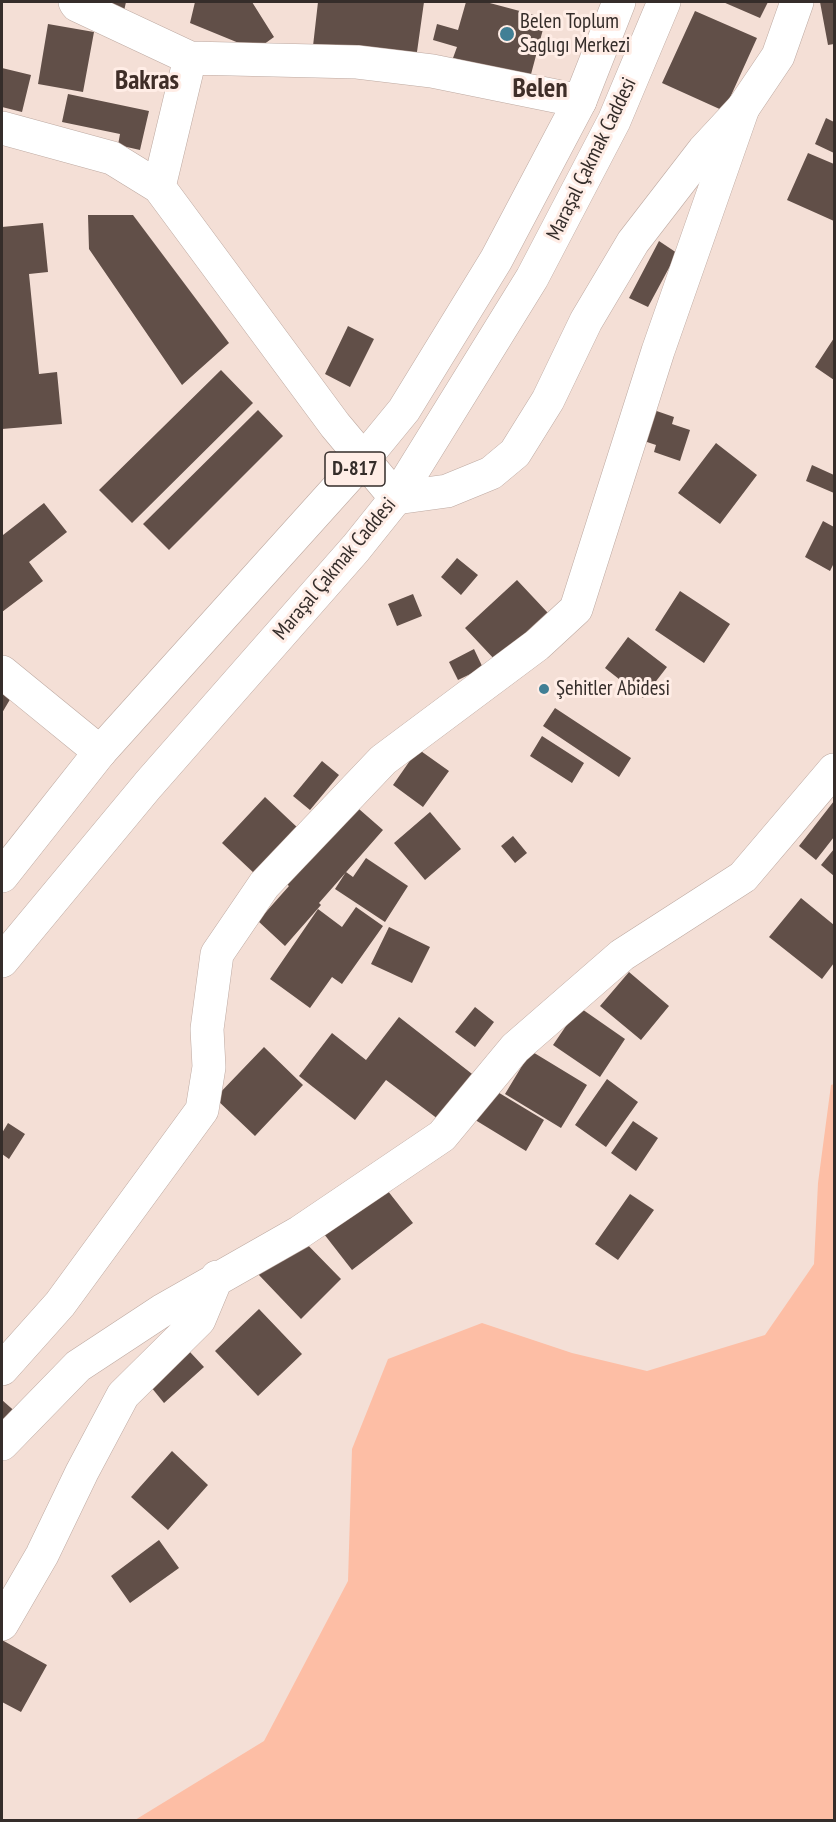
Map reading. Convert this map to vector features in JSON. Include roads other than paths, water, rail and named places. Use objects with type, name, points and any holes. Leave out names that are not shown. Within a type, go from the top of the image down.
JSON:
[{"type":"main road","points":[[75,2],[77,5],[190,58],[357,62],[432,71],[580,101]]},
{"type":"main road","name":"Maraşal Çakmak Caddesi","points":[[2,876],[100,753],[363,460],[404,410],[496,260],[580,101],[619,2]]},
{"type":"main road","name":"Maraşal Çakmak Caddesi","points":[[2,961],[148,785],[356,548],[396,498],[532,278],[614,121],[664,2]]},
{"type":"main road","points":[[2,128],[112,158],[159,187],[363,460],[396,498],[447,491],[491,473],[515,453],[548,400],[586,321],[633,242],[704,150],[743,108],[778,56],[797,2]]},
{"type":"main road","points":[[159,187],[190,58]]},
{"type":"main road","points":[[2,1369],[60,1304],[202,1110],[209,1067],[207,1029],[217,954],[264,885],[383,760],[537,645],[576,609],[658,351],[743,108]]},
{"type":"main road","points":[[2,672],[100,753]]},
{"type":"main road","points":[[2,1444],[78,1366],[163,1310],[300,1232],[442,1136],[515,1048],[622,955],[743,877],[834,770]]},
{"type":"main road","points":[[2,1623],[42,1555],[82,1472],[123,1395],[199,1320],[217,1278]]},
{"type":"place","name":"Belen Toplum Saglıgı Merkezi","points":[[507,34]]},
{"type":"place","name":"Şehitler Abidesi","points":[[544,689]]},
{"type":"district","name":"Bakras","points":[[147,81]]},
{"type":"district","name":"Belen","points":[[540,89]]}]
